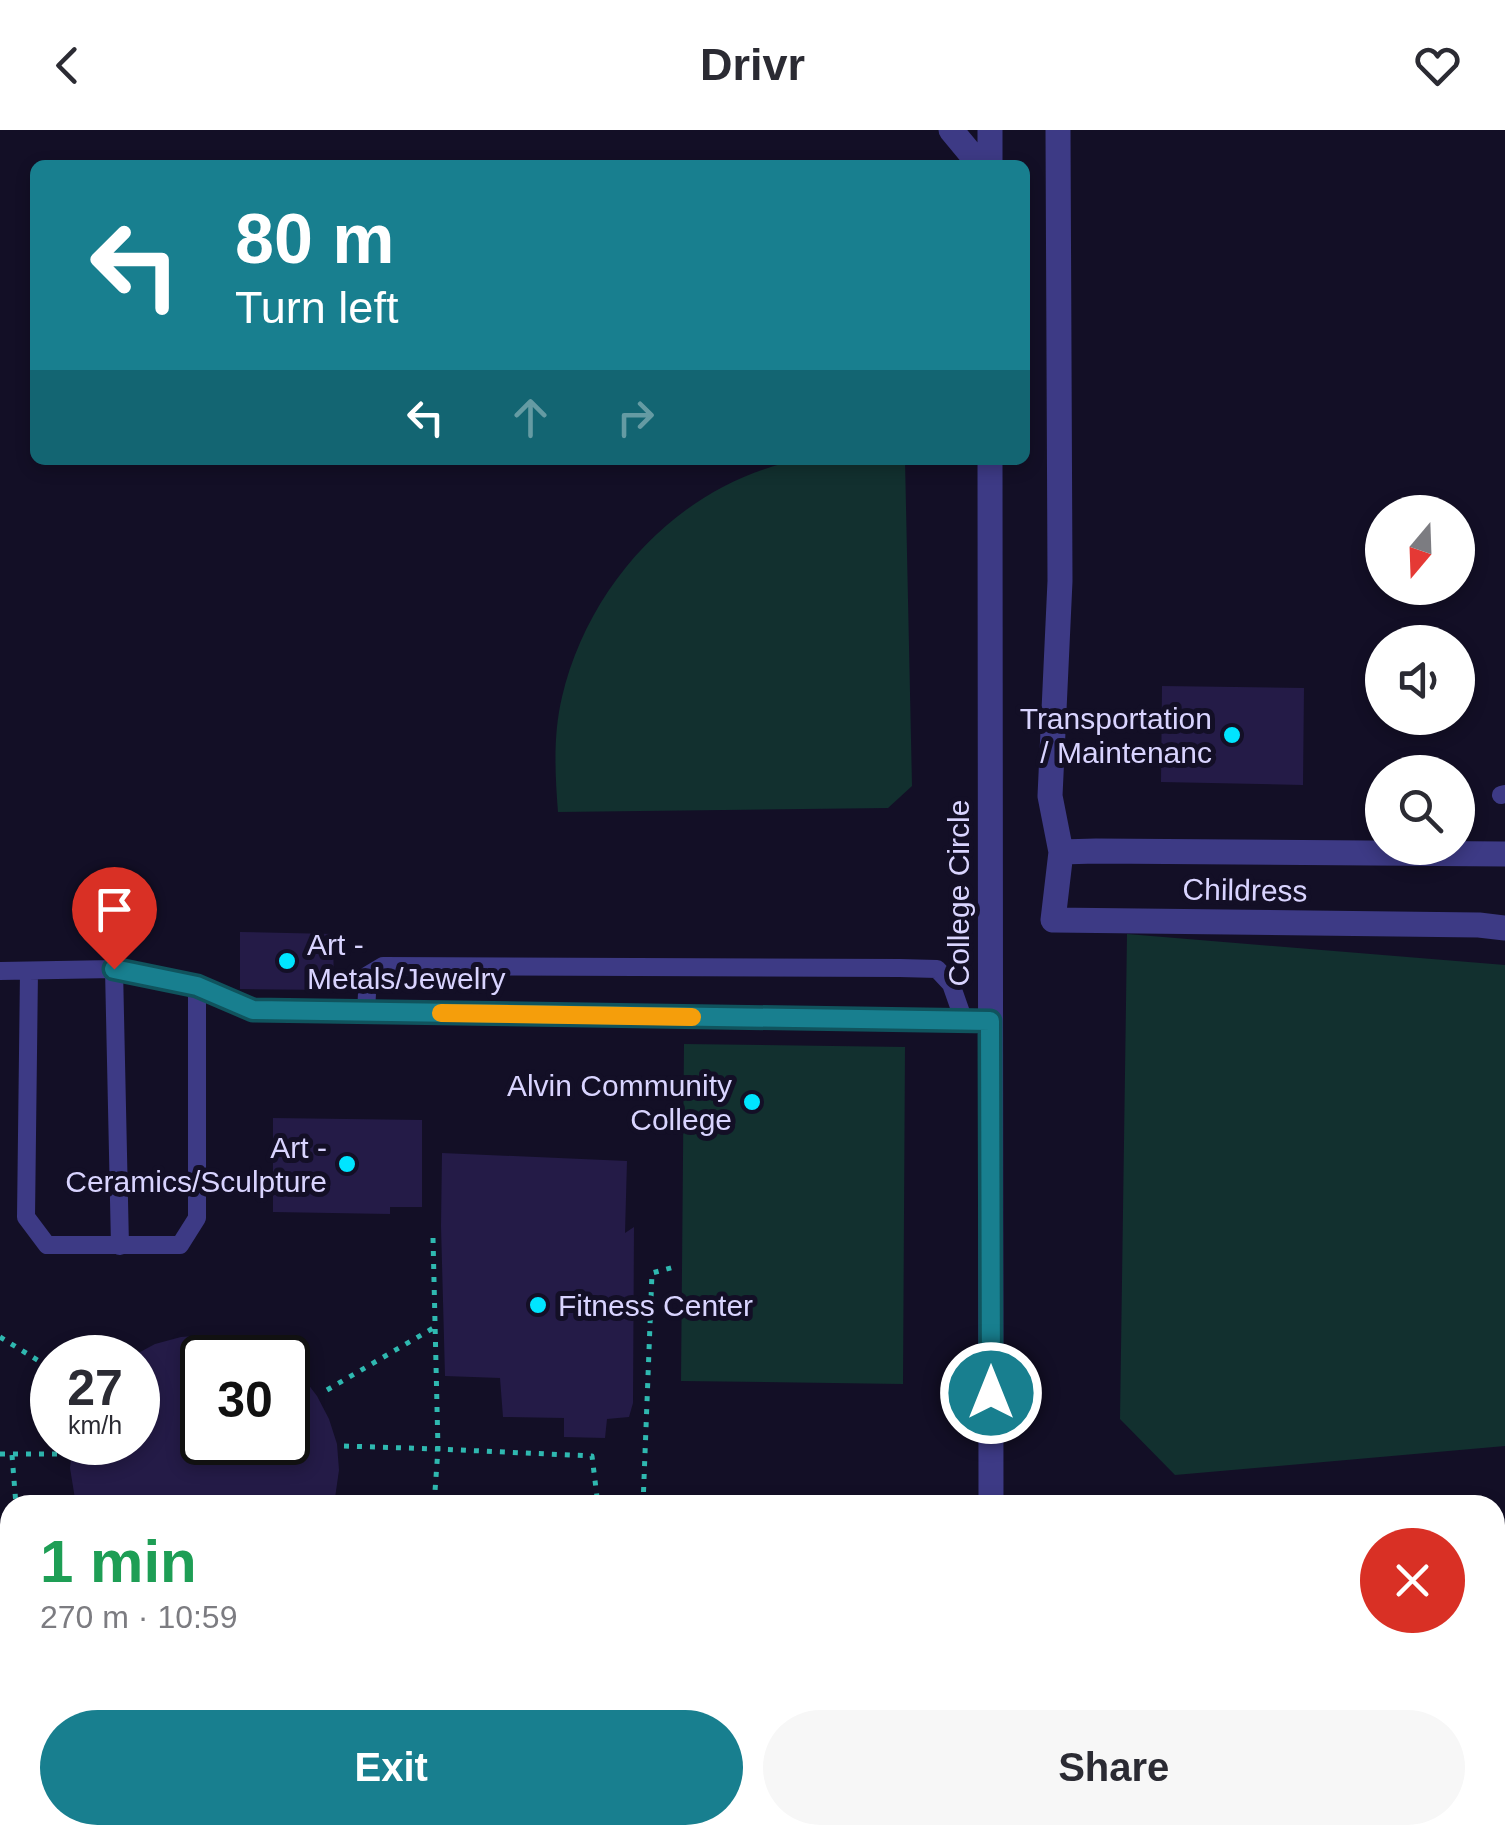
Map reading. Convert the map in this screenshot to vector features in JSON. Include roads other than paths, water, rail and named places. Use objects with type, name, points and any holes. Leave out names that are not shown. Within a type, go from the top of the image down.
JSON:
[{"type":"street","points":[[951,130],[976,160]]},
{"type":"street","points":[[990,130],[990,160]]},
{"type":"street","name":"Childress","points":[[1058,130],[1060,563],[1050,796],[1061,852],[1053,920],[1505,928]]},
{"type":"street","name":"College Circle","points":[[990,465],[991,1495]]},
{"type":"street","points":[[1061,852],[1505,854]]},
{"type":"lane","points":[[366,1012],[368,975],[383,966],[937,969],[951,984],[964,1021]]},
{"type":"lane","points":[[0,972],[114,969],[197,986],[253,1010],[990,1021]]},
{"type":"lane","points":[[114,969],[120,1246]]},
{"type":"lane","points":[[28,971],[26,1218],[48,1245],[180,1245],[197,1218],[197,986]]},
{"type":"place","name":"Transportation / Maintenanc","points":[[1232,735]]},
{"type":"place","name":"Art - Metals/Jewelry","points":[[287,961]]},
{"type":"place","name":"Alvin Community College","points":[[752,1102]]},
{"type":"place","name":"Art - Ceramics/Sculpture","points":[[347,1164]]},
{"type":"place","name":"Fitness Center","points":[[538,1305]]}]
